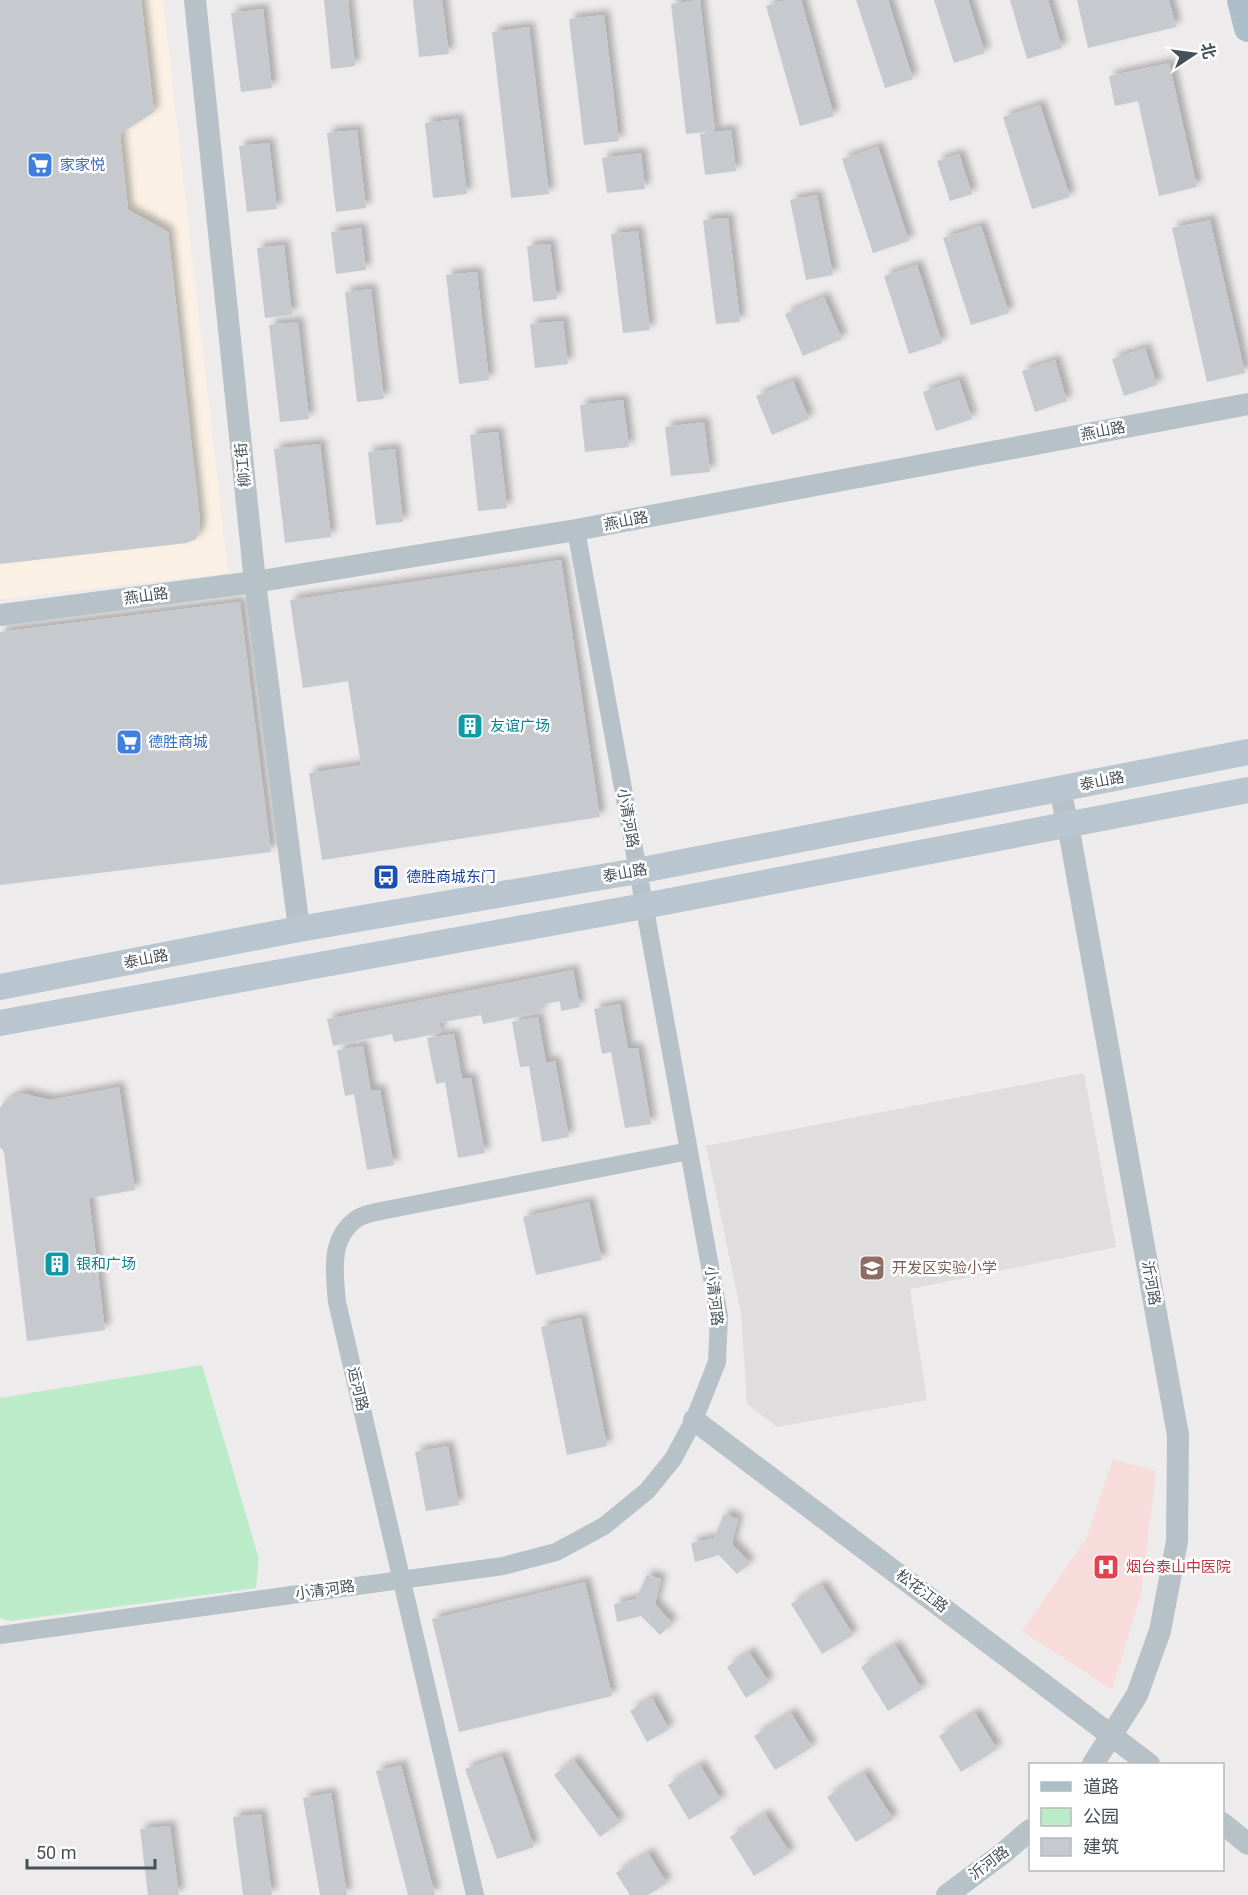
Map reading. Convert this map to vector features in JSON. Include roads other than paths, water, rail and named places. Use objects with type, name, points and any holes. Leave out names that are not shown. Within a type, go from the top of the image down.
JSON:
[{"type":"main road","points":[[1241,0],[1248,28]]},
{"type":"main road","name":"泰山路","points":[[0,987],[299,929],[638,871],[1248,752]]},
{"type":"main road","points":[[0,1023],[644,906],[1248,790]]},
{"type":"street","name":"柳江街","points":[[195,0],[255,582],[299,929]]},
{"type":"street","name":"燕山路","points":[[0,615],[255,582],[576,530],[1248,404]]},
{"type":"street","name":"小清河路","points":[[0,1635],[503,1566],[556,1552],[604,1526],[647,1491],[673,1459],[694,1420],[717,1362],[719,1316],[576,530]]},
{"type":"street","name":"沂河路","points":[[1060,790],[1178,1435],[1176,1541],[1160,1631],[1137,1695],[1094,1763]]},
{"type":"street","name":"运河路","points":[[476,1895],[337,1302],[333,1261],[344,1230],[360,1217],[689,1150]]},
{"type":"street","name":"松花江路","points":[[694,1420],[1148,1763]]},
{"type":"street","points":[[1224,1825],[1248,1844]]},
{"type":"street","name":"沂河路","points":[[946,1895],[1002,1854],[1029,1831]]},
{"type":"place","name":"家家悦","points":[[40,165]]},
{"type":"place","name":"友谊广场","points":[[470,726]]},
{"type":"place","name":"德胜商城","points":[[129,742]]},
{"type":"place","name":"德胜商城东门","points":[[386,877]]},
{"type":"place","name":"银和广场","points":[[57,1264]]},
{"type":"place","name":"开发区实验小学","points":[[872,1268]]},
{"type":"place","name":"烟台泰山中医院","points":[[1106,1567]]}]
